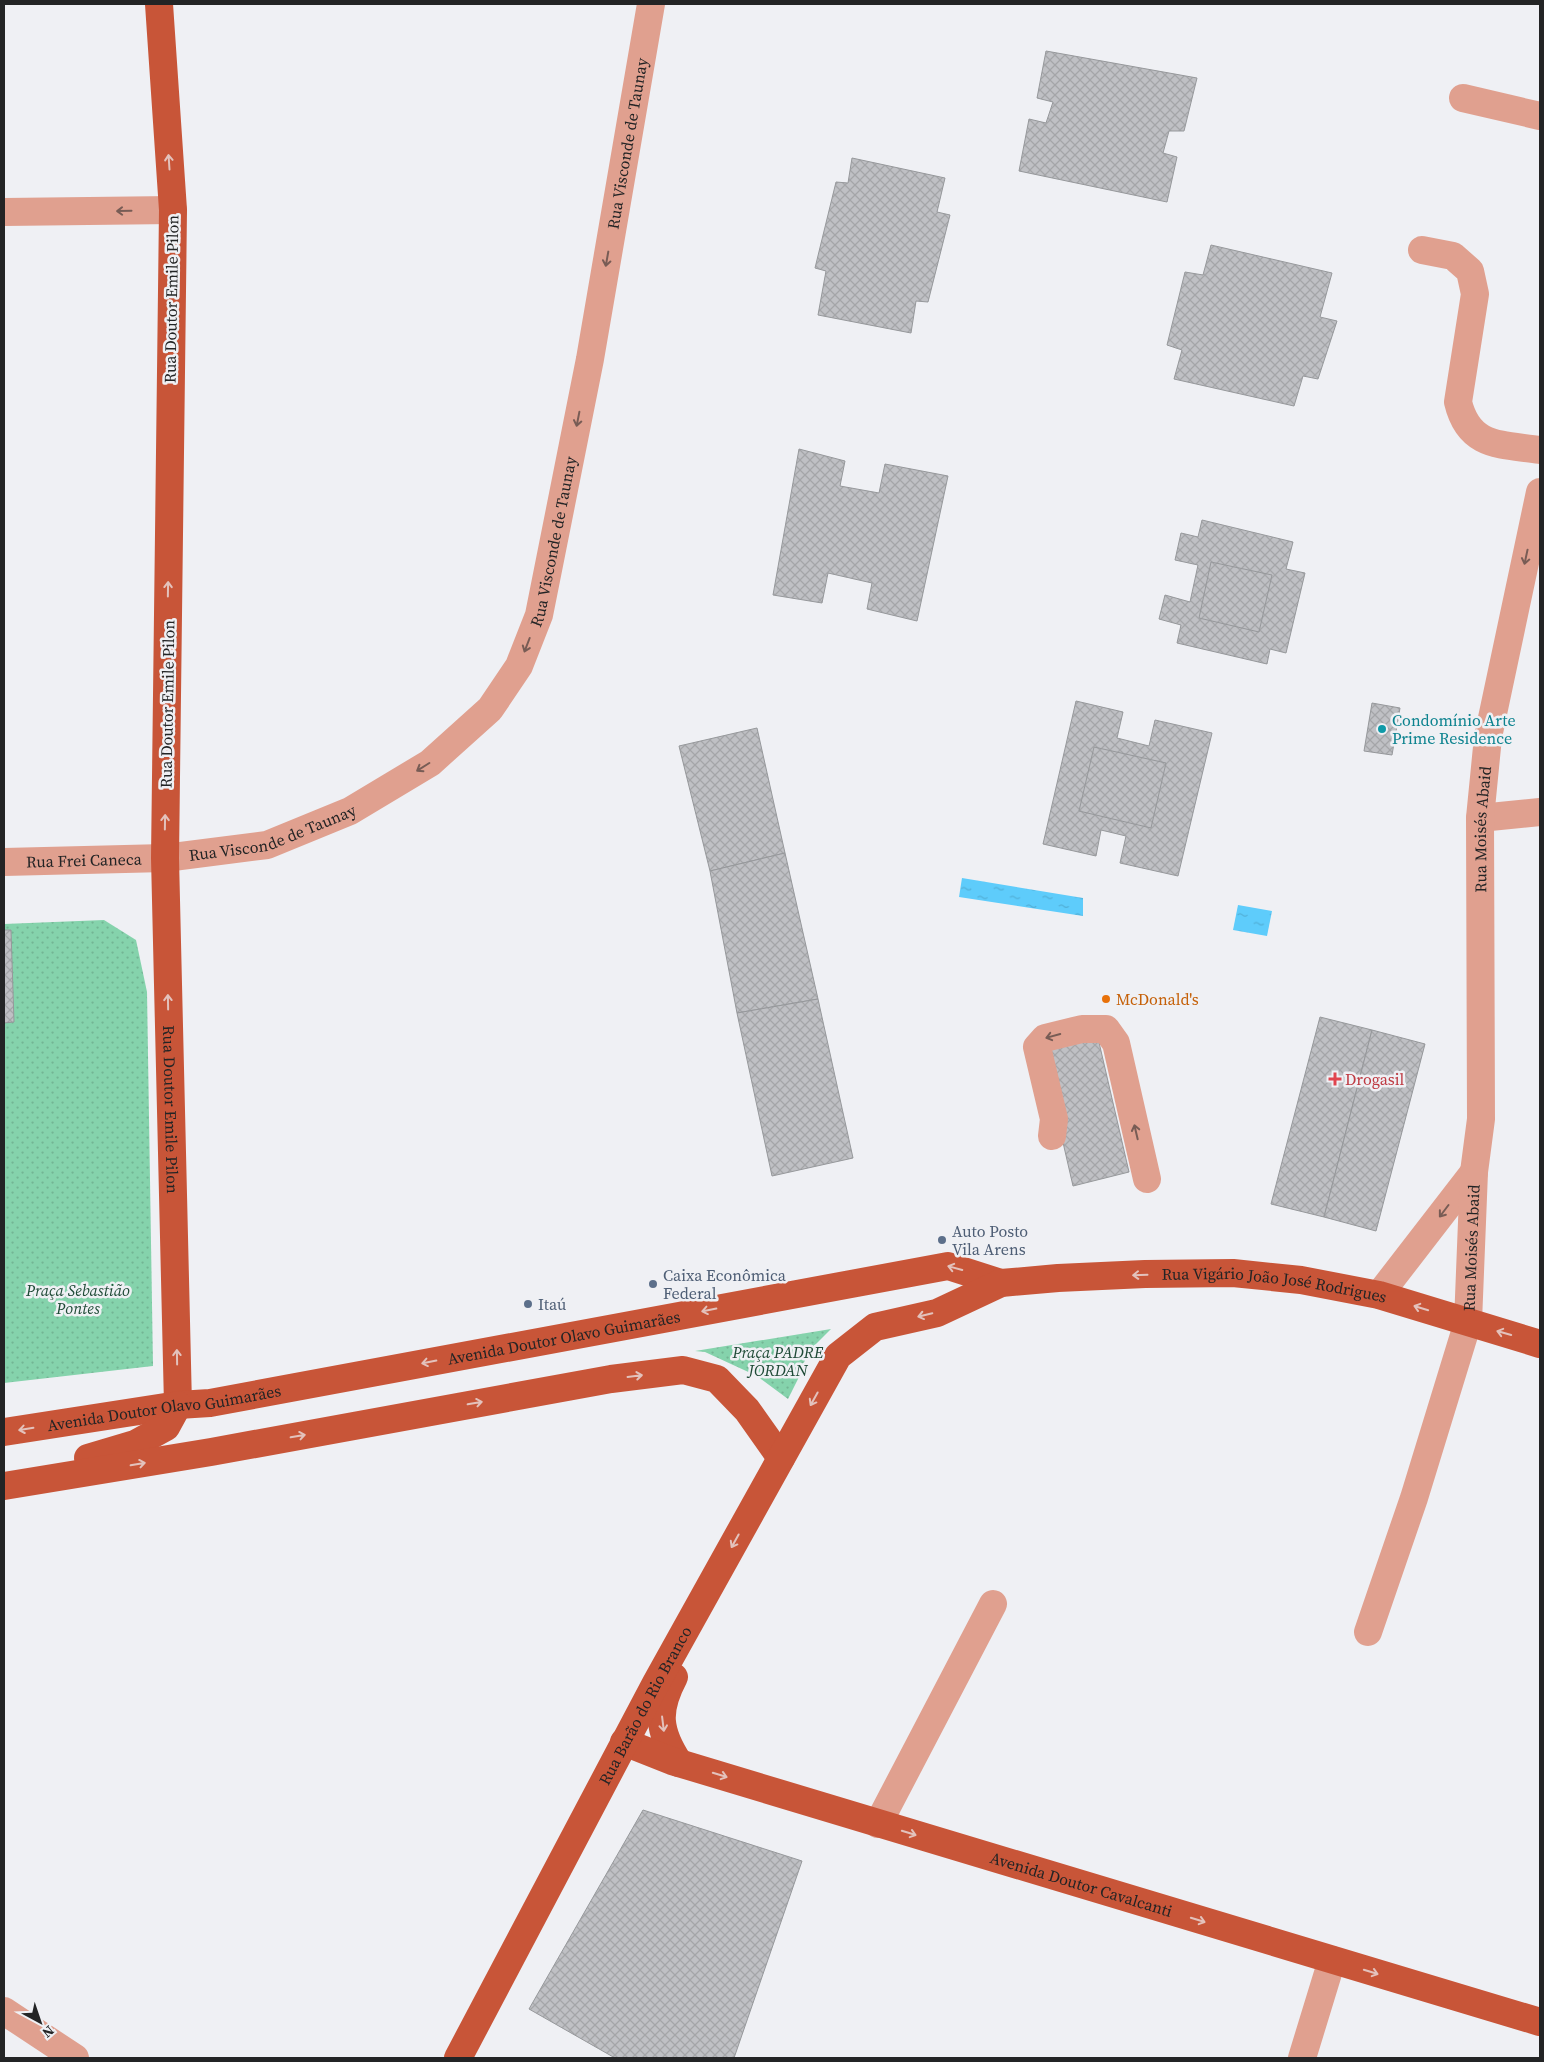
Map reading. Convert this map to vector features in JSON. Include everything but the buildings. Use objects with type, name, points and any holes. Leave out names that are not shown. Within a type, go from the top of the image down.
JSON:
[{"type":"main road","name":"Rua Doutor Emile Pilon","points":[[160,4],[172,210],[165,858],[178,1405]]},
{"type":"main road","name":"Avenida Doutor Olavo Guimarães","points":[[4,1432],[178,1405],[210,1403],[948,1266],[1001,1283]]},
{"type":"main road","name":"Rua Vigário João José Rodrigues","points":[[1001,1283],[1126,1275],[1233,1274],[1301,1280],[1379,1295],[1540,1344]]},
{"type":"main road","name":"Rua Barão do Rio Branco","points":[[458,2058],[624,1742],[838,1356],[875,1327],[937,1313],[1001,1283]]},
{"type":"main road","points":[[4,1485],[211,1452],[611,1379],[683,1370],[717,1379],[747,1410],[781,1458]]},
{"type":"main road","points":[[4,1485],[135,1444],[166,1427],[178,1405]]},
{"type":"main road","points":[[679,1763],[667,1744],[662,1725],[662,1710],[666,1691],[702,1621],[713,1581]]},
{"type":"main road","name":"Avenida Doutor Cavalcanti","points":[[624,1742],[679,1763],[878,1824],[1540,2022]]},
{"type":"street","name":"Rua Visconde de Taunay","points":[[165,858],[267,845],[350,810],[430,763],[490,709],[519,666],[538,615],[582,397],[651,4]]},
{"type":"street","points":[[1464,98],[1540,116]]},
{"type":"street","points":[[4,212],[172,210]]},
{"type":"street","points":[[1422,250],[1453,256],[1470,271],[1475,294],[1458,402],[1462,417],[1472,432],[1490,442],[1540,450]]},
{"type":"street","name":"Rua Moisés Abaid","points":[[1368,1632],[1414,1498],[1468,1322],[1474,1172],[1481,1119],[1480,818],[1488,737],[1540,492]]},
{"type":"street","points":[[1480,818],[1540,812]]},
{"type":"street","name":"Rua Frei Caneca","points":[[4,862],[165,858]]},
{"type":"street","points":[[1052,1136],[1054,1119],[1037,1046],[1045,1038],[1082,1029],[1106,1029],[1116,1043],[1147,1179]]},
{"type":"street","name":"Rua Moisés Abaid","points":[[1379,1295],[1474,1172]]},
{"type":"street","points":[[878,1824],[993,1604]]},
{"type":"street","points":[[1302,2058],[1332,1960]]},
{"type":"street","points":[[4,2011],[74,2058]]},
{"type":"green space","name":"Praça Sebastião Pontes","points":[[104,920],[136,940],[147,992],[153,1366],[4,1383],[4,924]]},
{"type":"green space","name":"Praça PADRE JORDAN","points":[[831,1329],[808,1352],[788,1399],[757,1376],[705,1352],[695,1351]]},
{"type":"water","points":[[962,878],[1083,898],[1083,916],[959,897]]},
{"type":"water","points":[[1238,905],[1272,911],[1267,936],[1233,930]]},
{"type":"place","name":"Condomínio Arte Prime Residence","points":[[1382,729]]},
{"type":"place","name":"McDonald's","points":[[1106,999]]},
{"type":"place","name":"Drogasil","points":[[1335,1079]]},
{"type":"place","name":"Auto Posto Vila Arens","points":[[942,1240]]},
{"type":"place","name":"Caixa Econômica Federal","points":[[653,1284]]},
{"type":"place","name":"Itaú","points":[[528,1304]]}]
